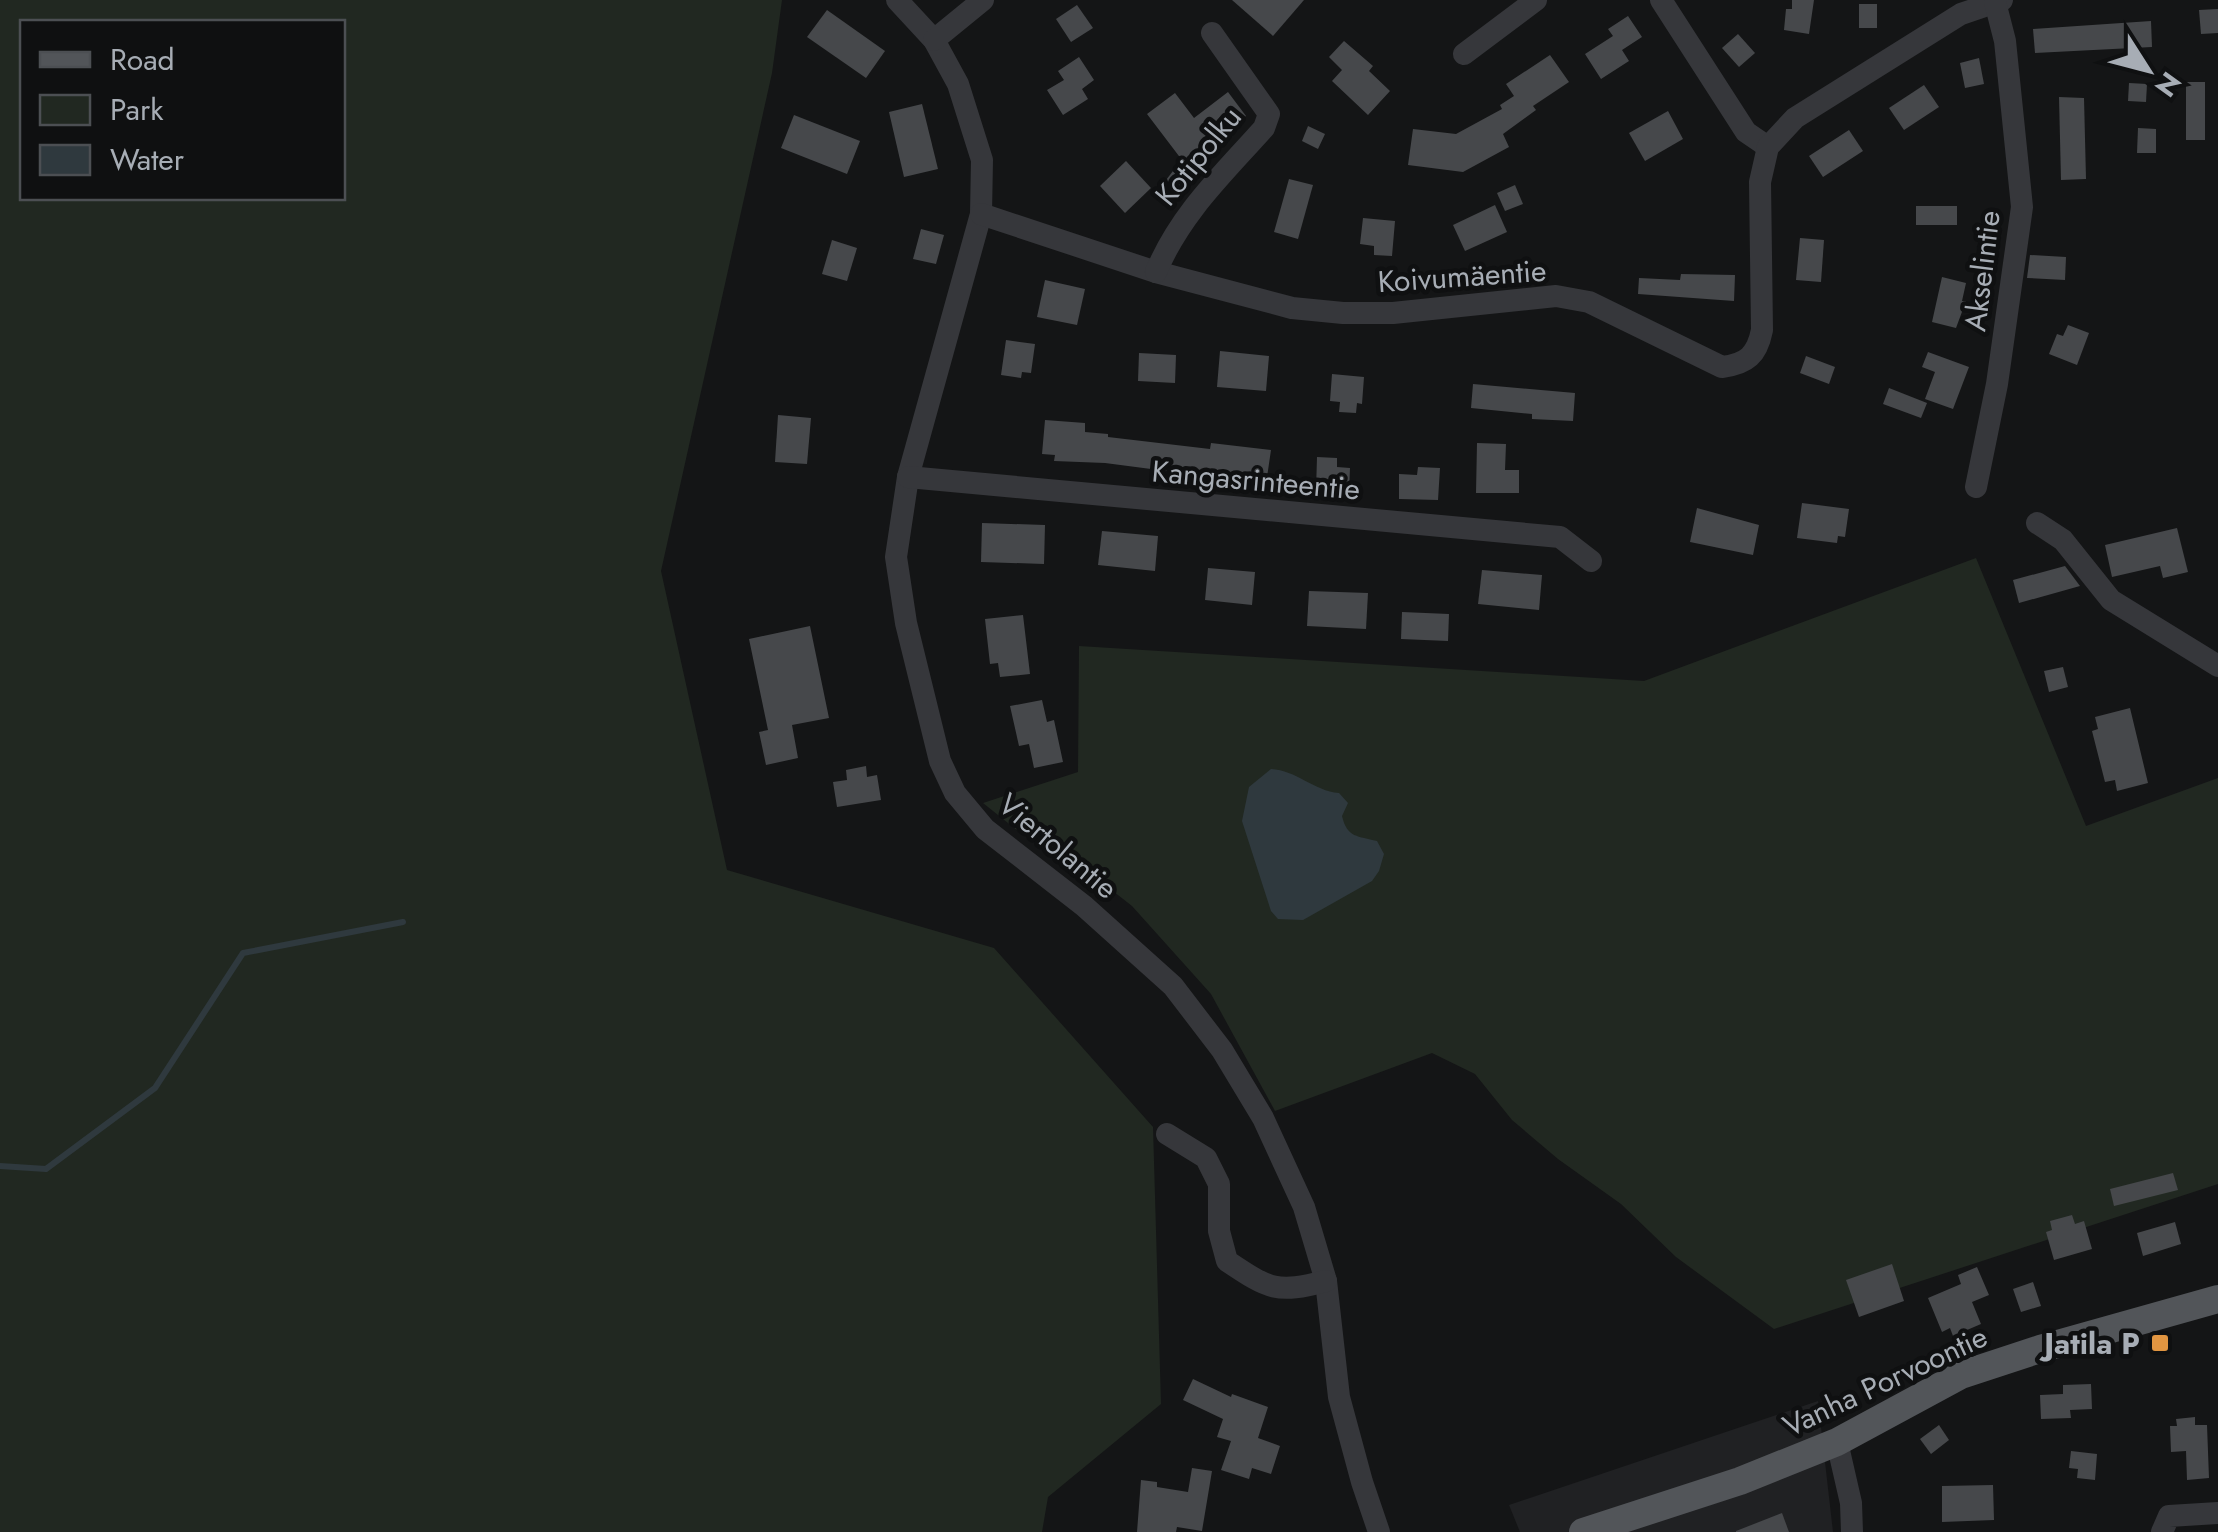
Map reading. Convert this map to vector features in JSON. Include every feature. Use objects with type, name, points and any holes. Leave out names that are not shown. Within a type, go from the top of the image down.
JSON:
[{"type":"main road","name":"Vanha Porvoontie","points":[[1583,1532],[1740,1481],[1837,1442],[1961,1376],[2040,1349],[2218,1299]]},
{"type":"street","name":"Viertolantie","points":[[897,0],[934,40],[958,84],[982,160],[980,214],[908,477],[896,557],[922,698],[940,761],[955,793],[984,829],[1084,906],[1173,986],[1222,1050],[1263,1118],[1304,1207],[1326,1281],[1340,1397],[1379,1532]]},
{"type":"street","points":[[934,40],[953,10],[984,0]]},
{"type":"street","points":[[1464,54],[1536,0]]},
{"type":"street","points":[[1660,0],[1746,132],[1768,147],[1795,118],[1961,14],[1998,1]]},
{"type":"street","name":"Akselintie","points":[[1976,487],[1998,384],[2022,207],[2006,41],[1998,1]]},
{"type":"street","name":"Kotipolku","points":[[1156,272],[1169,240],[1186,214],[1264,128],[1270,114],[1212,32]]},
{"type":"street","name":"Koivumäentie","points":[[980,214],[1156,272],[1280,305],[1343,313],[1393,313],[1556,296],[1589,302],[1722,367],[1741,365],[1758,350],[1762,330],[1760,182],[1768,147]]},
{"type":"street","name":"Kangasrinteentie","points":[[908,477],[1560,537],[1591,561]]},
{"type":"street","points":[[2037,523],[2063,540],[2110,600],[2218,666]]},
{"type":"street","points":[[1167,1134],[1206,1158],[1219,1184],[1219,1230],[1227,1261],[1270,1286],[1288,1291],[1326,1281]]},
{"type":"street","points":[[1837,1442],[1851,1503],[1852,1532]]},
{"type":"street","points":[[2166,1524],[2218,1513]]},
{"type":"shaded area","points":[[1818,1401],[1833,1532],[1520,1532],[1509,1505]]},
{"type":"green space","points":[[0,0],[782,0],[772,73],[661,571],[727,870],[994,948],[1153,1127],[1161,1404],[1048,1497],[1042,1532],[0,1532]]},
{"type":"green space","points":[[1976,558],[2086,826],[2218,778],[2218,1184],[1774,1329],[1676,1257],[1621,1204],[1512,1120],[1475,1074],[1432,1053],[1275,1111],[1211,994],[1132,906],[1067,855],[1023,835],[983,803],[1078,772],[1079,646],[1644,681]]},
{"type":"water","points":[[1271,769],[1339,793],[1348,803],[1342,816],[1347,828],[1354,835],[1377,841],[1384,854],[1372,881],[1303,920],[1278,919],[1271,911],[1242,821],[1249,787]]},
{"type":"building","points":[[1232,0],[1304,0],[1273,36]]},
{"type":"building","points":[[1792,0],[1814,0],[1809,34],[1784,30],[1786,9],[1792,9]]},
{"type":"building","points":[[1859,4],[1877,4],[1877,28],[1859,28]]},
{"type":"building","points":[[1077,5],[1093,28],[1071,42],[1056,19]]},
{"type":"building","points":[[2218,9],[2218,33],[2201,34],[2199,10]]},
{"type":"building","points":[[827,10],[885,51],[866,78],[807,37]]},
{"type":"building","points":[[1628,16],[1642,37],[1622,50],[1629,61],[1601,79],[1585,54],[1613,36],[1608,29]]},
{"type":"building","points":[[2151,21],[2152,47],[2035,53],[2033,29]]},
{"type":"building","points":[[1738,34],[1755,53],[1739,67],[1722,48]]},
{"type":"building","points":[[1344,41],[1373,66],[1369,71],[1390,91],[1368,115],[1332,81],[1342,70],[1329,57]]},
{"type":"building","points":[[1550,55],[1569,82],[1533,106],[1536,110],[1503,134],[1509,147],[1463,172],[1408,165],[1413,129],[1456,134],[1502,109],[1500,105],[1514,96],[1506,84]]},
{"type":"building","points":[[1079,57],[1094,80],[1082,89],[1088,99],[1063,115],[1047,90],[1064,80],[1058,71]]},
{"type":"building","points":[[1979,58],[1984,84],[1965,88],[1960,63]]},
{"type":"building","points":[[2186,82],[2205,82],[2205,140],[2186,140]]},
{"type":"building","points":[[2129,83],[2147,84],[2146,102],[2128,101]]},
{"type":"building","points":[[1924,85],[1939,107],[1904,130],[1889,108]]},
{"type":"building","points":[[1228,92],[1246,116],[1185,164],[1147,114],[1175,93],[1194,118]]},
{"type":"building","points":[[2059,97],[2084,98],[2086,179],[2061,180]]},
{"type":"building","points":[[922,104],[938,169],[904,177],[889,112]]},
{"type":"building","points":[[1668,111],[1683,139],[1645,161],[1629,133]]},
{"type":"building","points":[[794,115],[860,141],[847,174],[781,148]]},
{"type":"building","points":[[1308,126],[1325,134],[1318,149],[1302,141]]},
{"type":"building","points":[[2138,128],[2156,129],[2156,153],[2137,153]]},
{"type":"building","points":[[1849,130],[1863,151],[1823,177],[1809,156]]},
{"type":"building","points":[[1126,161],[1151,188],[1125,213],[1100,186]]},
{"type":"building","points":[[1173,171],[1187,182],[1178,195],[1163,184]]},
{"type":"building","points":[[1289,179],[1313,185],[1298,239],[1274,232]]},
{"type":"building","points":[[1515,185],[1523,204],[1505,211],[1497,193]]},
{"type":"building","points":[[1495,205],[1507,232],[1465,251],[1453,225]]},
{"type":"building","points":[[1916,206],[1957,206],[1957,225],[1916,225]]},
{"type":"building","points":[[1363,218],[1395,221],[1392,256],[1374,255],[1374,246],[1360,244]]},
{"type":"building","points":[[921,229],[944,235],[936,264],[913,259]]},
{"type":"building","points":[[1800,238],[1824,240],[1821,282],[1796,280]]},
{"type":"building","points":[[832,240],[857,248],[847,281],[822,274]]},
{"type":"building","points":[[2030,255],[2066,257],[2065,280],[2027,278]]},
{"type":"building","points":[[1681,274],[1735,275],[1734,301],[1638,294],[1639,278],[1680,280]]},
{"type":"building","points":[[1942,277],[1966,283],[1962,301],[1966,301],[1956,328],[1932,322]]},
{"type":"building","points":[[1045,280],[1085,289],[1077,325],[1037,317]]},
{"type":"building","points":[[2068,325],[2089,333],[2077,365],[2049,354],[2057,334],[2063,336]]},
{"type":"building","points":[[1006,340],[1035,344],[1031,373],[1022,372],[1021,378],[1001,375]]},
{"type":"building","points":[[1220,351],[1269,356],[1266,391],[1217,387]]},
{"type":"building","points":[[1928,352],[1969,367],[1953,409],[1925,399],[1935,372],[1922,367]]},
{"type":"building","points":[[1139,353],[1176,355],[1175,383],[1138,381]]},
{"type":"building","points":[[1806,356],[1835,367],[1829,384],[1800,373]]},
{"type":"building","points":[[1332,374],[1364,377],[1362,404],[1357,403],[1356,413],[1339,412],[1340,402],[1330,401]]},
{"type":"building","points":[[1473,384],[1575,393],[1573,421],[1532,419],[1532,414],[1471,408]]},
{"type":"building","points":[[1889,388],[1927,403],[1921,418],[1883,404]]},
{"type":"building","points":[[778,415],[811,418],[807,464],[775,462]]},
{"type":"building","points":[[1045,420],[1085,423],[1085,432],[1108,437],[1210,449],[1211,443],[1271,450],[1266,484],[1105,463],[1054,461],[1055,455],[1042,454]]},
{"type":"building","points":[[1477,443],[1506,444],[1505,470],[1519,470],[1519,493],[1476,493]]},
{"type":"building","points":[[1317,457],[1337,458],[1337,467],[1350,468],[1349,492],[1316,491]]},
{"type":"building","points":[[1418,467],[1440,468],[1438,500],[1399,499],[1399,474],[1417,475]]},
{"type":"building","points":[[1802,503],[1849,509],[1845,537],[1838,536],[1837,543],[1797,538]]},
{"type":"building","points":[[1697,508],[1759,525],[1753,555],[1690,542]]},
{"type":"building","points":[[982,523],[1045,525],[1044,564],[981,562]]},
{"type":"building","points":[[2177,528],[2188,572],[2163,578],[2160,566],[2112,577],[2105,545]]},
{"type":"building","points":[[1102,531],[1158,536],[1155,571],[1098,565]]},
{"type":"building","points":[[2065,566],[2080,586],[2019,603],[2013,580]]},
{"type":"building","points":[[1208,568],[1255,572],[1252,605],[1205,600]]},
{"type":"building","points":[[1482,570],[1542,575],[1539,610],[1478,604]]},
{"type":"building","points":[[1309,591],[1368,593],[1366,629],[1307,626]]},
{"type":"building","points":[[1402,612],[1449,614],[1448,641],[1401,639]]},
{"type":"building","points":[[1023,615],[1030,674],[1000,677],[998,663],[990,664],[985,619]]},
{"type":"building","points":[[810,626],[829,718],[792,725],[798,758],[766,765],[759,732],[768,730],[749,639]]},
{"type":"building","points":[[2063,667],[2068,687],[2049,692],[2044,671]]},
{"type":"building","points":[[1042,700],[1047,722],[1054,720],[1063,762],[1034,768],[1029,744],[1019,746],[1010,706]]},
{"type":"building","points":[[2130,708],[2148,783],[2117,791],[2115,780],[2105,782],[2092,731],[2098,729],[2095,717]]},
{"type":"building","points":[[866,766],[867,777],[877,775],[881,800],[837,807],[833,782],[847,780],[846,770]]},
{"type":"building","points":[[2173,1173],[2178,1190],[2114,1206],[2110,1189]]},
{"type":"building","points":[[2072,1215],[2075,1224],[2084,1221],[2092,1249],[2054,1260],[2046,1232],[2052,1230],[2050,1221]]},
{"type":"building","points":[[2175,1222],[2181,1244],[2143,1256],[2137,1233]]},
{"type":"building","points":[[1892,1264],[1904,1301],[1859,1317],[1846,1280]]},
{"type":"building","points":[[1977,1267],[1989,1295],[1972,1302],[1981,1324],[1953,1336],[1950,1328],[1942,1332],[1928,1298],[1961,1284],[1958,1275]]},
{"type":"building","points":[[2033,1282],[2041,1306],[2021,1312],[2013,1289]]},
{"type":"building","points":[[1193,1379],[1231,1397],[1232,1394],[1268,1407],[1258,1438],[1280,1446],[1271,1474],[1252,1468],[1249,1479],[1221,1470],[1231,1441],[1217,1437],[1223,1419],[1183,1400]]},
{"type":"building","points":[[2091,1384],[2092,1409],[2070,1410],[2071,1418],[2041,1419],[2040,1395],[2063,1394],[2063,1385]]},
{"type":"building","points":[[2195,1417],[2195,1425],[2207,1425],[2209,1478],[2187,1480],[2186,1451],[2171,1452],[2170,1426],[2177,1426],[2176,1419]]},
{"type":"building","points":[[1939,1425],[1949,1440],[1931,1454],[1920,1439]]},
{"type":"building","points":[[2071,1451],[2097,1454],[2095,1480],[2077,1478],[2078,1469],[2069,1468]]},
{"type":"building","points":[[1192,1468],[1212,1471],[1202,1531],[1177,1527],[1176,1532],[1137,1532],[1141,1480],[1188,1492]]},
{"type":"building","points":[[1993,1485],[1994,1520],[1942,1522],[1942,1486]]},
{"type":"building","points":[[1782,1513],[1789,1532],[1736,1532],[1736,1531]]},
{"type":"waterway","points":[[0,1166],[46,1169],[155,1088],[243,953],[403,922]]},
{"type":"place","name":"Jatila P","points":[[2160,1343]]}]
